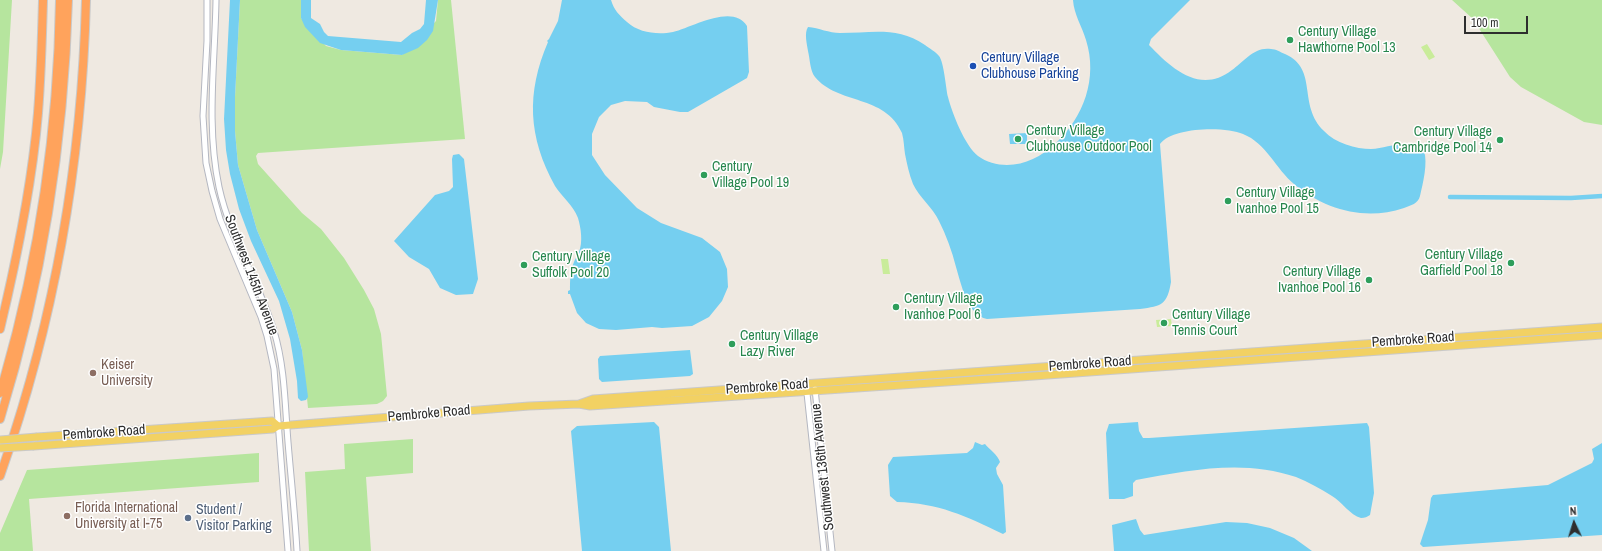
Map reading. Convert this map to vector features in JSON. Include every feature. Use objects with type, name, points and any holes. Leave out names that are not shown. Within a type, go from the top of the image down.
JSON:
[{"type":"highway","points":[[0,329],[19,248],[32,170],[38,113],[43,0]]},
{"type":"highway","points":[[0,393],[26,291],[45,189],[57,80],[60,0]]},
{"type":"highway","points":[[0,419],[26,324],[40,264],[51,197],[64,81],[68,0]]},
{"type":"highway","points":[[0,476],[17,427],[36,362],[48,314],[60,250],[74,169],[80,115],[85,52],[86,0]]},
{"type":"main road","name":"Pembroke Road","points":[[579,404],[593,399],[1602,327]]},
{"type":"main road","name":"Pembroke Road","points":[[0,448],[273,429],[278,426],[288,425],[529,406],[579,404],[590,406],[807,392],[1602,335]]},
{"type":"main road","name":"Pembroke Road","points":[[0,440],[272,421],[278,426]]},
{"type":"street","name":"Southwest 145th Avenue","points":[[207,0],[207,41],[203,116],[206,163],[220,219],[255,302],[267,336],[274,369],[288,551]]},
{"type":"street","name":"Southwest 145th Avenue","points":[[216,0],[211,110],[212,137],[219,188],[227,214],[262,299],[274,333],[282,366],[288,425],[297,551]]},
{"type":"street","points":[[207,41],[215,42]]},
{"type":"street","name":"Southwest 136th Avenue","points":[[815,383],[832,551]]},
{"type":"street","name":"Southwest 136th Avenue","points":[[806,384],[824,551]]},
{"type":"green space","points":[[0,0],[12,0],[3,152],[0,169]]},
{"type":"green space","points":[[240,0],[301,0],[301,18],[326,46],[341,50],[402,55],[436,21],[438,0],[451,0],[465,139],[258,153],[256,156],[258,164],[302,213],[321,229],[344,258],[374,309],[381,334],[387,396],[383,401],[377,404],[308,408],[302,350],[292,312],[257,230],[238,165],[235,131],[235,97]]},
{"type":"green space","points":[[1452,0],[1602,0],[1602,125],[1584,122],[1521,87],[1510,77],[1473,19]]},
{"type":"green space","points":[[1427,44],[1435,57],[1429,60],[1421,47]]},
{"type":"green space","points":[[881,259],[888,259],[890,274],[883,274]]},
{"type":"green space","name":"Century Village Tennis Court","points":[[1171,319],[1172,326],[1157,327],[1156,320]]},
{"type":"green space","points":[[413,439],[413,473],[366,477],[371,551],[309,551],[305,472],[345,469],[344,444]]},
{"type":"green space","points":[[259,453],[259,482],[29,499],[33,551],[0,551],[0,533],[27,470]]},
{"type":"water","points":[[230,0],[240,0],[235,97],[235,131],[238,165],[257,230],[292,312],[302,350],[308,397],[306,400],[301,401],[298,398],[297,381],[290,339],[279,301],[251,241],[239,209],[230,174],[226,150],[224,119]]},
{"type":"water","points":[[301,0],[311,0],[311,18],[320,24],[328,36],[401,42],[412,33],[420,29],[424,24],[426,0],[438,0],[433,31],[427,40],[418,48],[402,55],[341,50],[320,43],[305,27],[301,18]]},
{"type":"water","points":[[562,0],[611,0],[617,12],[632,26],[643,31],[655,33],[673,32],[712,18],[723,16],[741,19],[747,26],[749,72],[747,78],[688,112],[654,107],[647,102],[625,101],[611,105],[599,117],[592,134],[592,155],[605,175],[637,208],[661,223],[702,238],[720,252],[727,269],[728,287],[722,301],[709,317],[692,326],[616,330],[599,329],[586,323],[577,313],[570,294],[568,294],[568,291],[570,290],[570,280],[574,261],[580,248],[580,226],[576,213],[555,186],[546,168],[539,150],[533,115],[533,97],[536,79],[548,42],[547,41],[558,21]]},
{"type":"water","points":[[1073,0],[1190,0],[1151,39],[1149,45],[1176,70],[1197,79],[1209,80],[1220,77],[1232,70],[1250,55],[1260,50],[1273,49],[1285,54],[1295,61],[1302,69],[1311,110],[1316,121],[1324,131],[1334,139],[1359,148],[1371,149],[1405,144],[1418,147],[1424,151],[1424,179],[1419,199],[1412,205],[1389,212],[1360,213],[1346,211],[1319,201],[1294,184],[1264,150],[1251,138],[1235,131],[1212,129],[1187,131],[1166,138],[1160,144],[1171,282],[1168,296],[1162,303],[1154,307],[1140,309],[987,319],[980,316],[974,311],[966,298],[951,249],[939,221],[913,184],[909,173],[902,133],[894,121],[884,112],[873,106],[836,92],[825,86],[815,77],[811,68],[806,32],[808,27],[836,33],[894,33],[915,39],[925,45],[936,53],[941,59],[948,97],[960,129],[968,145],[984,160],[1003,165],[1014,165],[1033,159],[1055,144],[1074,122],[1086,96],[1090,68],[1089,54],[1086,40],[1075,11]]},
{"type":"water","name":"Century Village Clubhouse Outdoor Pool","points":[[1027,133],[1027,144],[1010,144],[1009,134]]},
{"type":"water","points":[[459,154],[464,159],[478,279],[473,294],[456,295],[440,288],[429,269],[409,257],[394,241],[435,195],[449,191],[453,187],[452,159],[453,155]]},
{"type":"water","points":[[690,350],[693,374],[690,376],[602,382],[599,379],[598,359],[600,356]]},
{"type":"water","points":[[654,422],[659,427],[671,551],[582,551],[571,431],[577,426]]},
{"type":"water","points":[[1138,422],[1139,431],[1143,438],[1367,423],[1369,427],[1374,493],[1370,515],[1362,518],[1357,516],[1332,496],[1296,477],[1257,468],[1216,468],[1136,480],[1133,483],[1133,496],[1124,499],[1109,499],[1106,433],[1109,424]]},
{"type":"water","points":[[975,442],[982,445],[985,444],[1000,462],[996,468],[997,474],[1003,485],[1006,532],[1003,534],[964,516],[926,505],[897,502],[890,496],[888,465],[893,457],[967,453],[973,448]]},
{"type":"water","points":[[1602,443],[1602,535],[1423,547],[1420,544],[1428,520],[1431,498],[1433,495],[1548,485],[1592,463],[1594,459],[1592,449]]},
{"type":"water","points":[[1136,519],[1140,530],[1144,535],[1226,522],[1247,523],[1270,528],[1294,538],[1312,551],[1114,551],[1112,525]]},
{"type":"waterway","points":[[1450,197],[1571,198],[1602,196]]},
{"type":"place","name":"Century Village Hawthorne Pool 13","points":[[1290,40]]},
{"type":"place","name":"Century Village Clubhouse Parking","points":[[973,66]]},
{"type":"place","name":"Century Village Clubhouse Outdoor Pool","points":[[1018,139]]},
{"type":"place","name":"Century Village Cambridge Pool 14","points":[[1500,140]]},
{"type":"place","name":"Century Village Pool 19","points":[[704,175]]},
{"type":"place","name":"Century Village Ivanhoe Pool 15","points":[[1228,201]]},
{"type":"place","name":"Century Village Garfield Pool 18","points":[[1511,263]]},
{"type":"place","name":"Century Village Suffolk Pool 20","points":[[524,265]]},
{"type":"place","name":"Century Village Ivanhoe Pool 16","points":[[1369,280]]},
{"type":"place","name":"Century Village Ivanhoe Pool 6","points":[[896,307]]},
{"type":"place","name":"Century Village Tennis Court","points":[[1164,323]]},
{"type":"place","name":"Century Village Lazy River","points":[[732,344]]},
{"type":"place","name":"Keiser University","points":[[93,373]]},
{"type":"place","name":"Florida International University at I-75","points":[[67,516]]},
{"type":"place","name":"Student / Visitor Parking","points":[[188,518]]}]
